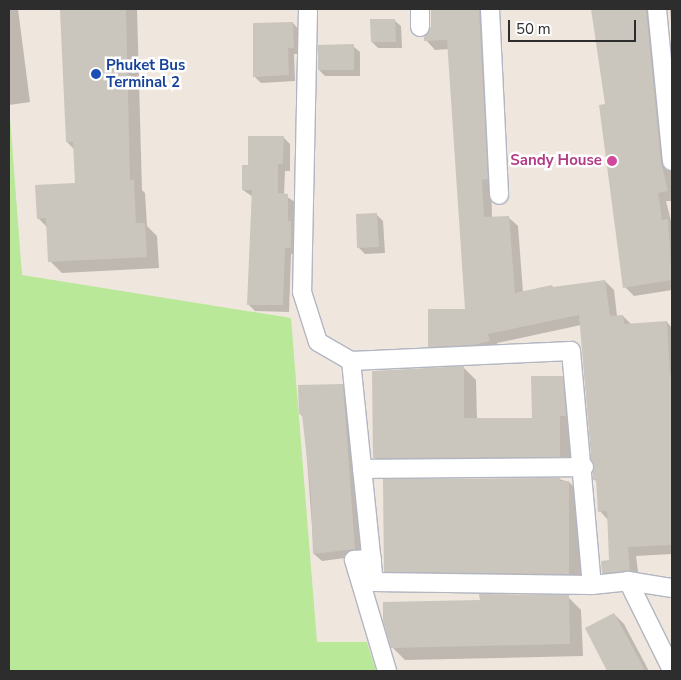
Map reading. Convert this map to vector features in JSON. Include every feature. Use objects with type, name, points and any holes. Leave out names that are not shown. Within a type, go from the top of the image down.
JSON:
[{"type":"street","points":[[308,9],[302,292],[318,342],[351,361],[571,351],[584,467],[592,585]]},
{"type":"street","points":[[420,9],[420,27]]},
{"type":"street","points":[[490,9],[499,196]]},
{"type":"street","points":[[657,9],[672,161]]},
{"type":"street","points":[[351,361],[374,582],[592,585],[628,581],[672,588]]},
{"type":"street","points":[[362,469],[584,467]]},
{"type":"street","points":[[372,559],[354,560],[387,671]]},
{"type":"street","points":[[628,581],[672,670]]},
{"type":"green space","points":[[9,104],[22,275],[291,318],[317,642],[367,642],[376,671],[9,671]]},
{"type":"building","points":[[60,9],[126,9],[130,180],[134,180],[136,223],[145,223],[147,257],[48,262],[46,218],[37,219],[35,185],[75,183],[73,142],[66,142]]},
{"type":"building","points":[[479,9],[488,179],[482,180],[484,217],[509,216],[515,293],[552,285],[553,287],[605,280],[610,316],[623,315],[624,324],[667,321],[670,375],[672,375],[672,545],[628,547],[630,571],[602,573],[601,561],[609,560],[607,511],[598,512],[596,479],[593,480],[579,315],[488,334],[490,341],[473,345],[428,347],[428,309],[465,309],[447,40],[424,41],[424,37],[431,27],[431,10]]},
{"type":"building","points":[[591,9],[646,9],[661,162],[668,191],[658,193],[662,220],[668,219],[672,280],[623,288],[599,105],[605,104]]},
{"type":"building","points":[[370,19],[395,19],[396,42],[371,42]]},
{"type":"building","points":[[293,22],[294,48],[288,48],[289,75],[253,77],[253,23]]},
{"type":"building","points":[[354,44],[354,70],[318,70],[318,45]]},
{"type":"building","points":[[248,136],[284,136],[283,164],[278,164],[278,193],[288,194],[291,248],[285,248],[283,305],[247,305],[252,190],[242,190],[242,165],[248,165]]},
{"type":"building","points":[[377,213],[379,247],[357,248],[356,214]]},
{"type":"building","points":[[464,366],[464,418],[532,418],[531,376],[563,376],[566,416],[560,416],[560,457],[373,458],[372,371]]},
{"type":"building","points":[[343,384],[355,549],[313,554],[311,496],[302,414],[299,414],[298,385]]},
{"type":"building","points":[[560,478],[560,481],[569,481],[569,574],[384,572],[383,479]]},
{"type":"building","points":[[479,594],[569,595],[570,644],[391,648],[383,621],[383,602],[480,600]]},
{"type":"building","points":[[614,613],[645,671],[607,671],[585,628]]},
{"type":"place","name":"Phuket Bus Terminal 2","points":[[96,74]]},
{"type":"place","name":"Sandy House","points":[[612,161]]}]
